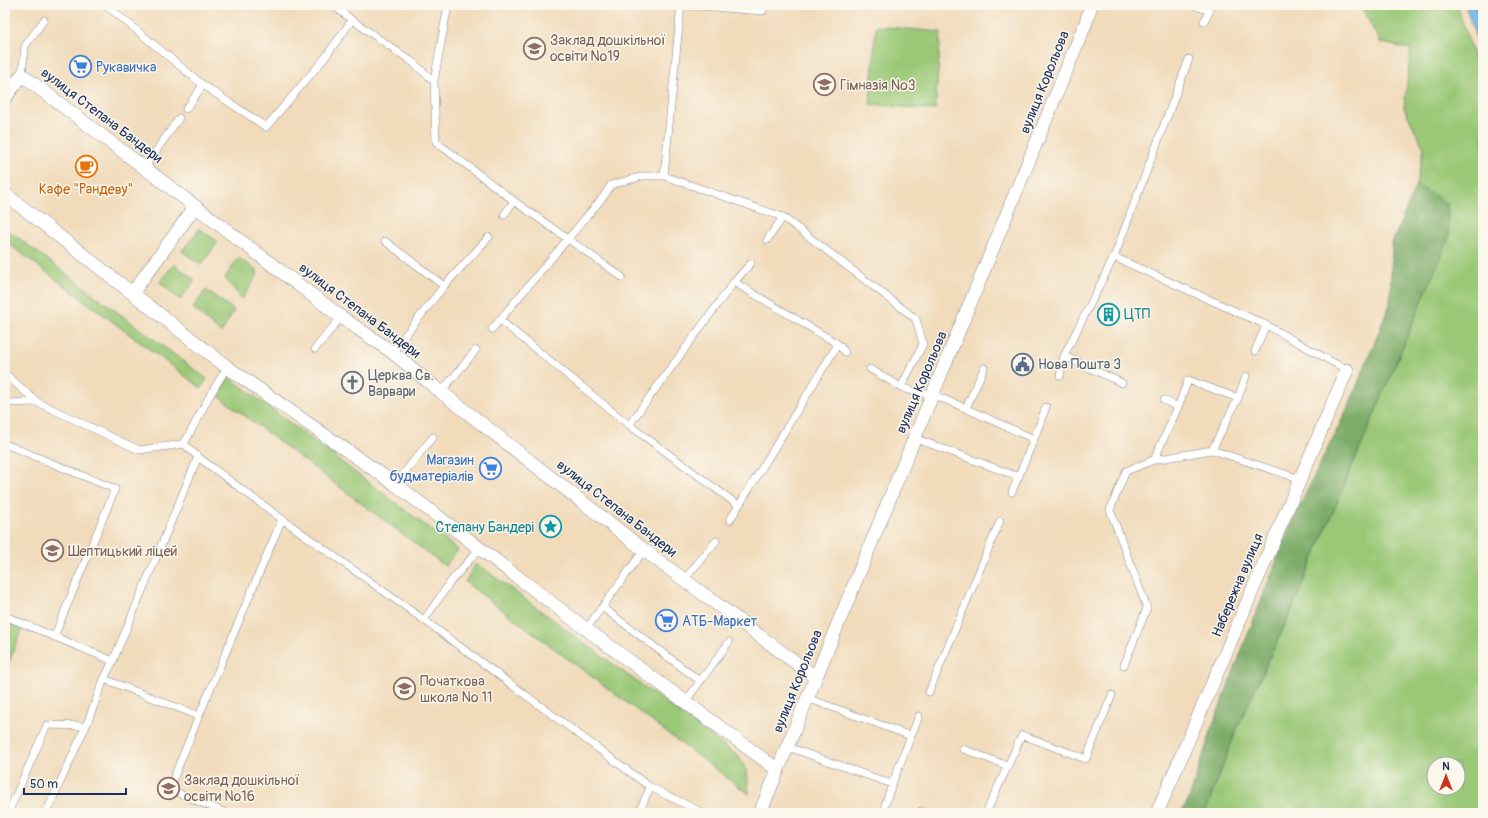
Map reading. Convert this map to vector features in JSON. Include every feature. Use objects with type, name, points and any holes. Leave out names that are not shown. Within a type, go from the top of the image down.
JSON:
[{"type":"street","name":"вулиця Корольова","points":[[760,813],[1086,22],[1091,5]]},
{"type":"street","name":"вулиця Степана Бандери","points":[[5,98],[22,75],[341,317],[392,352],[644,550],[815,677]]},
{"type":"street","points":[[5,194],[228,367],[395,484],[586,629],[778,770]]},
{"type":"street","points":[[133,292],[195,207]]},
{"type":"street","name":"Набережна вулиця","points":[[1157,813],[1347,370]]},
{"type":"lane","points":[[106,5],[203,84],[266,127],[324,59],[352,20]]},
{"type":"lane","points":[[333,5],[352,20],[412,60],[434,81]]},
{"type":"lane","points":[[448,5],[434,81],[436,142],[514,201],[622,277]]},
{"type":"lane","points":[[664,176],[681,5]]},
{"type":"lane","points":[[686,5],[763,11],[764,5]]},
{"type":"lane","points":[[1194,5],[1210,11],[1204,21]]},
{"type":"lane","points":[[22,75],[25,46],[44,20]]},
{"type":"lane","points":[[1060,376],[1064,356],[1114,257],[1189,59]]},
{"type":"lane","points":[[186,109],[203,84]]},
{"type":"lane","points":[[144,168],[179,118]]},
{"type":"lane","points":[[492,329],[604,196],[611,185],[643,176],[664,176],[783,217],[916,319],[923,344],[901,387]]},
{"type":"lane","points":[[504,215],[514,201]]},
{"type":"lane","points":[[767,240],[783,217]]},
{"type":"lane","points":[[392,352],[444,286],[489,237]]},
{"type":"lane","points":[[385,242],[444,286]]},
{"type":"lane","points":[[1114,257],[1266,325],[1347,370]]},
{"type":"lane","points":[[629,425],[734,282],[751,262]]},
{"type":"lane","points":[[734,282],[838,344],[846,352]]},
{"type":"lane","points":[[315,349],[341,317]]},
{"type":"lane","points":[[500,320],[629,425],[738,505]]},
{"type":"lane","points":[[1255,351],[1266,325]]},
{"type":"lane","points":[[730,520],[838,344]]},
{"type":"lane","points":[[441,392],[476,350]]},
{"type":"lane","points":[[1064,356],[1122,383]]},
{"type":"lane","points":[[184,444],[209,397],[228,367]]},
{"type":"lane","points":[[966,408],[984,368]]},
{"type":"lane","points":[[870,369],[901,387],[912,391],[933,395],[966,408],[1034,439]]},
{"type":"lane","points":[[5,374],[37,402],[138,450],[184,444]]},
{"type":"lane","points":[[1212,450],[1238,398],[1246,376]]},
{"type":"lane","points":[[1154,460],[1178,407],[1188,380],[1238,398]]},
{"type":"lane","points":[[1164,400],[1178,407]]},
{"type":"lane","points":[[5,403],[37,402]]},
{"type":"lane","points":[[1012,492],[1046,407]]},
{"type":"lane","points":[[395,484],[433,437]]},
{"type":"lane","points":[[914,438],[1018,477]]},
{"type":"lane","points":[[5,444],[115,489],[54,637]]},
{"type":"lane","points":[[184,444],[198,457],[282,519],[424,620],[650,787],[703,813]]},
{"type":"lane","points":[[1124,665],[1147,608],[1110,510],[1126,471],[1154,460],[1212,450],[1300,479]]},
{"type":"lane","points":[[46,813],[86,726],[104,679],[113,661],[198,457]]},
{"type":"lane","points":[[226,813],[169,789],[282,519]]},
{"type":"lane","points":[[929,692],[1000,521]]},
{"type":"lane","points":[[684,580],[716,541]]},
{"type":"lane","points":[[424,620],[451,581],[480,548]]},
{"type":"lane","points":[[586,629],[644,550]]},
{"type":"lane","points":[[602,608],[700,681]]},
{"type":"lane","points":[[5,616],[113,661]]},
{"type":"lane","points":[[685,702],[729,642]]},
{"type":"lane","points":[[104,679],[199,716]]},
{"type":"lane","points":[[986,813],[1022,735],[1086,759],[1112,695]]},
{"type":"lane","points":[[807,698],[911,736]]},
{"type":"lane","points":[[885,805],[919,716]]},
{"type":"lane","points":[[8,813],[47,725],[86,726]]},
{"type":"lane","points":[[788,748],[892,784]]},
{"type":"lane","points":[[963,749],[1008,766]]},
{"type":"lane","points":[[639,813],[650,787]]},
{"type":"lane","points":[[888,796],[896,799]]},
{"type":"green space","points":[[1360,5],[1457,5],[1483,85],[1483,813],[1205,813],[1237,728],[1289,616],[1449,237],[1416,185],[1424,148],[1404,108],[1411,49],[1381,43]]},
{"type":"green space","points":[[876,26],[941,32],[935,110],[870,104]]},
{"type":"green space","points":[[1416,185],[1447,203],[1449,237],[1289,616],[1237,728],[1205,813],[1181,813],[1189,799],[1214,722],[1290,526],[1350,403],[1390,304],[1392,243]]},
{"type":"green space","points":[[5,228],[207,379],[201,388],[5,241]]},
{"type":"green space","points":[[199,229],[218,242],[201,265],[182,251]]},
{"type":"green space","points":[[238,258],[257,270],[257,276],[242,299],[225,278]]},
{"type":"green space","points":[[174,264],[195,280],[180,300],[160,282]]},
{"type":"green space","points":[[206,290],[234,310],[221,333],[193,308]]},
{"type":"green space","points":[[229,377],[458,550],[445,566],[217,395]]},
{"type":"green space","points":[[476,563],[739,757],[747,770],[749,794],[465,582]]},
{"type":"green space","points":[[5,616],[24,625],[5,672]]},
{"type":"water","points":[[1465,5],[1483,5],[1483,58]]},
{"type":"place","name":"Заклад дошкільної освіти №19","points":[[535,48]]},
{"type":"place","name":"Рукавичка","points":[[81,67]]},
{"type":"place","name":"Гімназія №3","points":[[824,85]]},
{"type":"place","name":"Кафе \"Рандеву\"","points":[[86,167]]},
{"type":"place","name":"ЦТП","points":[[1109,314]]},
{"type":"place","name":"Нова Пошта 3","points":[[1023,364]]},
{"type":"place","name":"Церква Св. Варвари","points":[[353,383]]},
{"type":"place","name":"Магазин будматеріалів","points":[[490,468]]},
{"type":"place","name":"Степану Бандері","points":[[550,527]]},
{"type":"place","name":"Шептицький ліцей","points":[[53,551]]},
{"type":"place","name":"АТБ-Маркет","points":[[666,621]]},
{"type":"place","name":"Початкова школа № 11","points":[[405,689]]},
{"type":"place","name":"Заклад дошкільної освіти №16","points":[[169,788]]}]
